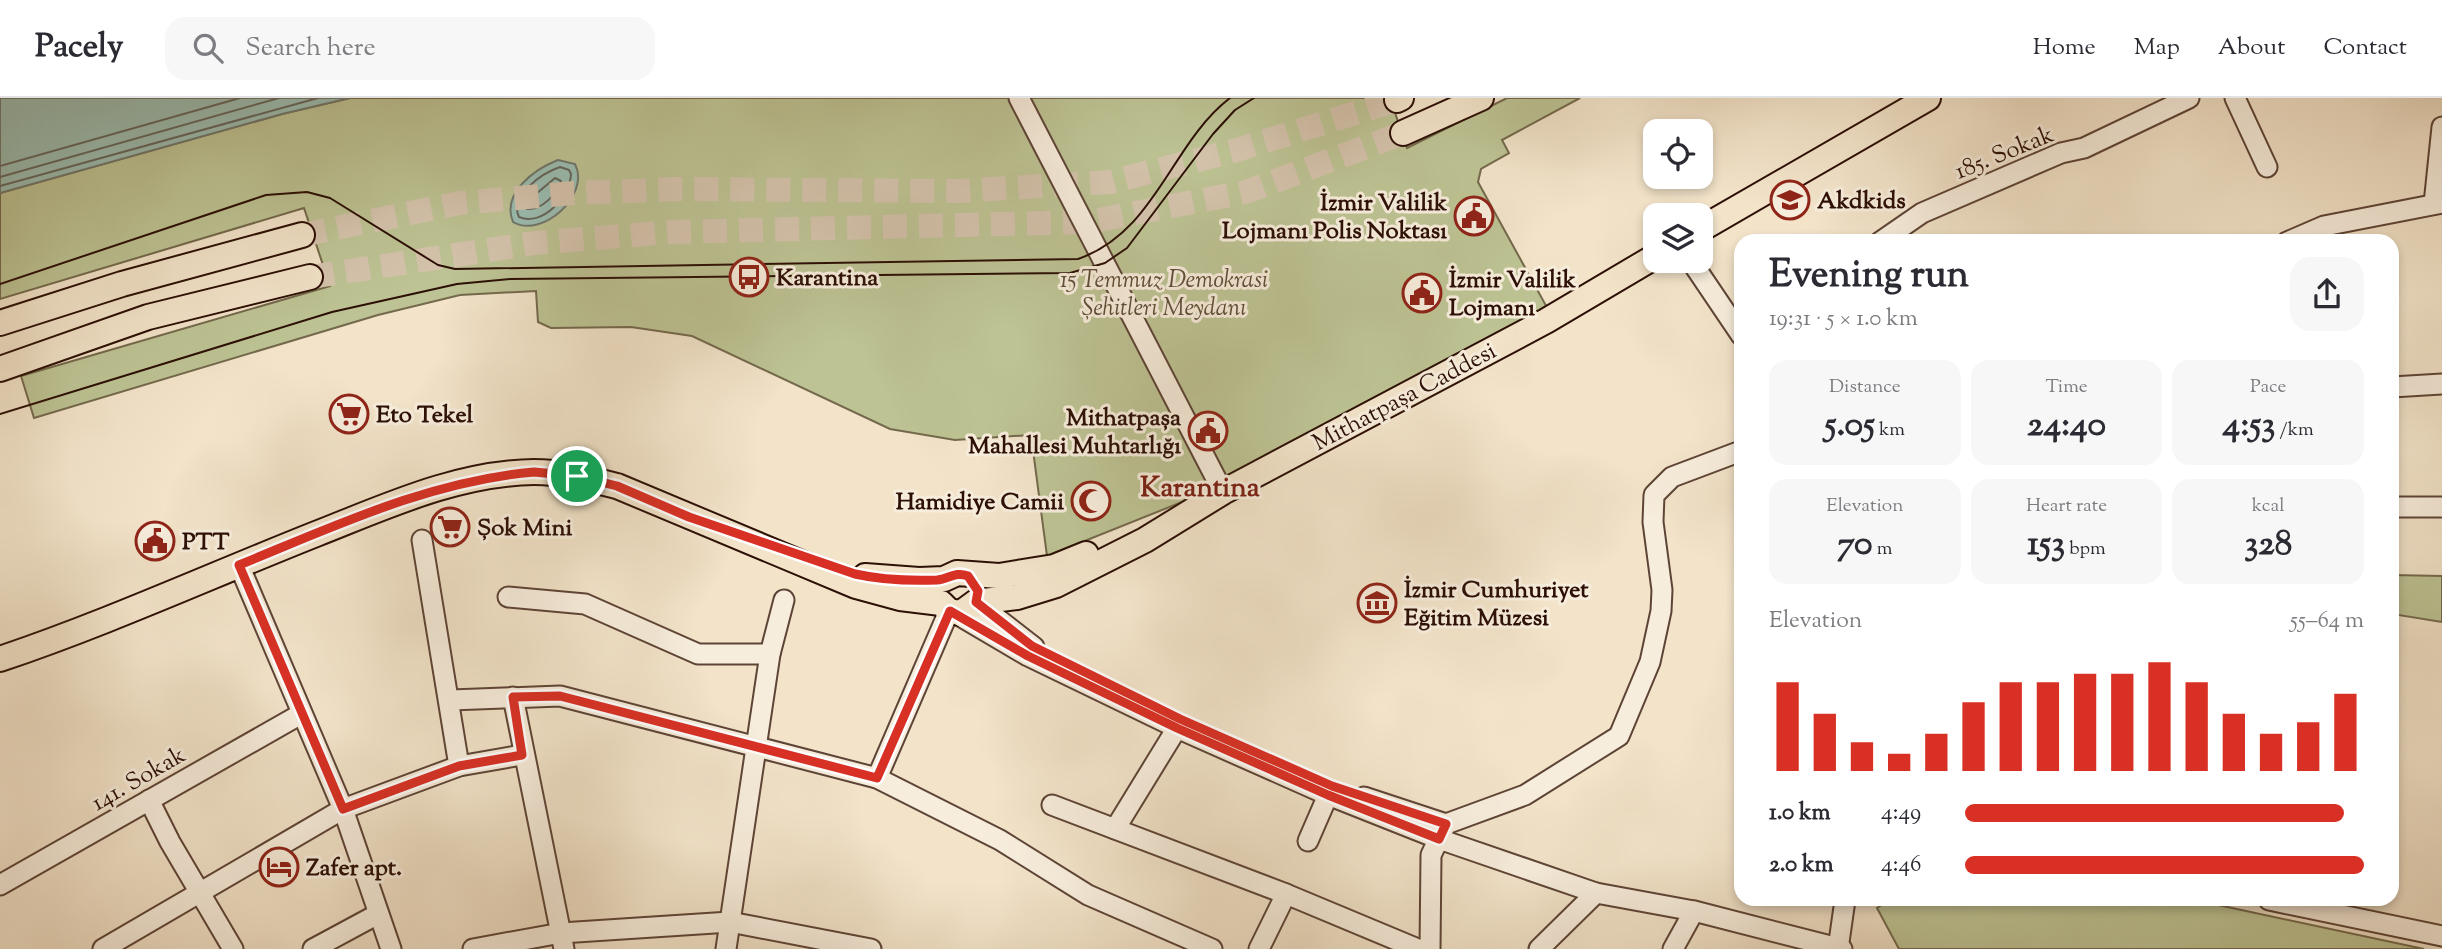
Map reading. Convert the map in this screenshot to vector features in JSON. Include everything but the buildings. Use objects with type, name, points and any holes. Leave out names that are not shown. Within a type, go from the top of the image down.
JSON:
[{"type":"main road","points":[[1403,133],[1481,98]]},
{"type":"main road","points":[[1713,222],[1928,98]]},
{"type":"main road","points":[[0,323],[122,284],[302,235]]},
{"type":"main road","name":"Mithatpaşa Caddesi","points":[[953,602],[978,591],[968,576],[999,576],[1065,563],[1223,492],[1546,321],[1643,264]]},
{"type":"main road","points":[[0,369],[148,317],[310,277]]},
{"type":"main road","name":"Mithatpaşa Caddesi","points":[[0,659],[73,634],[408,497],[497,475],[534,472],[577,476],[617,486],[689,517],[855,574],[953,602],[1017,597],[1056,585],[1145,540],[1223,492]]},
{"type":"street","points":[[1020,98],[1223,492]]},
{"type":"street","name":"185. Sokak","points":[[1892,234],[1922,213],[2061,153],[2084,148],[2189,98]]},
{"type":"street","points":[[2235,98],[2267,167]]},
{"type":"street","points":[[2307,234],[2324,226],[2438,203],[2442,127]]},
{"type":"street","points":[[1699,273],[1734,325]]},
{"type":"street","points":[[2399,387],[2442,384]]},
{"type":"street","points":[[1430,949],[1431,855],[1442,832],[1525,796],[1619,736],[1650,662],[1663,601],[1653,522],[1654,495],[1672,477],[1734,454]]},
{"type":"street","points":[[2399,507],[2442,507]]},
{"type":"street","points":[[422,540],[430,604],[451,700],[459,766]]},
{"type":"street","points":[[239,565],[343,809],[391,949]]},
{"type":"street","points":[[508,597],[585,604],[698,653],[770,654]]},
{"type":"street","points":[[726,949],[770,654],[784,600]]},
{"type":"street","points":[[953,602],[1028,656],[1177,728],[1328,795],[1442,832]]},
{"type":"street","points":[[953,602],[1032,646],[1180,719],[1332,786],[1596,893],[1693,911],[1838,949],[1844,906]]},
{"type":"street","points":[[877,778],[953,602]]},
{"type":"street","points":[[451,700],[560,696],[877,778],[1000,840],[1088,895],[1212,949]]},
{"type":"street","points":[[513,697],[522,755],[562,941]]},
{"type":"street","name":"141. Sokak","points":[[0,886],[301,714]]},
{"type":"street","points":[[1115,829],[1177,728]]},
{"type":"street","points":[[111,947],[199,891],[343,809],[459,766],[522,755]]},
{"type":"street","points":[[1308,841],[1328,795]]},
{"type":"street","points":[[149,800],[233,949]]},
{"type":"street","points":[[1052,805],[1286,894],[1418,949]]},
{"type":"street","points":[[1539,949],[1596,893]]},
{"type":"street","points":[[1259,949],[1286,894]]},
{"type":"street","points":[[2298,906],[2442,936]]},
{"type":"street","points":[[1673,949],[1693,911]]},
{"type":"street","points":[[313,949],[378,914]]},
{"type":"street","points":[[473,949],[730,922],[871,949]]},
{"type":"green space","name":"15 Temmuz Demokrasi Şehitleri Meydanı","points":[[350,98],[1390,98],[1407,148],[1507,98],[1580,98],[1502,140],[1509,153],[1481,169],[1478,182],[1550,313],[1202,494],[1047,556],[1031,435],[955,440],[890,429],[692,336],[631,327],[551,328],[538,322],[536,291],[460,295],[378,315],[34,418],[21,376],[330,286],[304,208],[0,299],[0,193],[282,114]]},
{"type":"green space","points":[[2399,575],[2442,576],[2442,622],[2399,615]]},
{"type":"green space","points":[[2223,906],[2424,949],[1899,949],[1877,908]]},
{"type":"water","points":[[0,98],[350,98],[282,114],[0,193]]},
{"type":"water","points":[[558,160],[575,164],[578,176],[576,189],[570,200],[550,219],[525,226],[513,222],[512,201],[516,192],[530,176]]},
{"type":"tunnel","points":[[302,235],[460,203],[574,193],[678,189],[958,191],[1110,182],[1237,150],[1397,100]]},
{"type":"tunnel","points":[[310,277],[535,243],[670,232],[1088,222],[1246,192],[1403,133]]},
{"type":"tram line","points":[[0,284],[266,195],[307,192],[330,198],[438,265],[455,269],[1078,259],[1105,246],[1126,229],[1145,208],[1192,138],[1230,98]]},
{"type":"tram line","points":[[0,414],[332,312],[457,284],[510,279],[1070,273],[1105,263],[1127,248],[1213,134],[1235,110],[1254,98]]},
{"type":"place","name":"Akdkids","points":[[1790,200]]},
{"type":"place","name":"İzmir Valilik Lojmanı Polis Noktası","points":[[1474,216]]},
{"type":"place","name":"Karantina","points":[[749,277]]},
{"type":"place","name":"İzmir Valilik Lojmanı","points":[[1422,293]]},
{"type":"place","name":"Eto Tekel","points":[[349,414]]},
{"type":"place","name":"Mithatpaşa Mahallesi Muhtarlığı","points":[[1208,431]]},
{"type":"place","name":"Hamidiye Camii","points":[[1091,501]]},
{"type":"place","name":"Şok Mini","points":[[450,527]]},
{"type":"place","name":"PTT","points":[[155,541]]},
{"type":"place","name":"İzmir Cumhuriyet Eğitim Müzesi","points":[[1377,603]]},
{"type":"place","name":"Zafer apt.","points":[[279,867]]},
{"type":"district","name":"Karantina","points":[[1200,486]]},
{"type":"route","points":[[534,472],[577,476],[617,486],[689,517],[855,574],[879,579],[919,580],[944,579],[957,573],[968,576],[978,591],[976,602],[1032,646],[1180,719],[1332,786],[1446,824],[1439,839],[1328,795],[1177,728],[1028,656],[950,611],[877,778],[560,696],[513,697],[522,755],[459,766],[343,809],[239,565],[408,497],[466,481],[534,472]]}]
